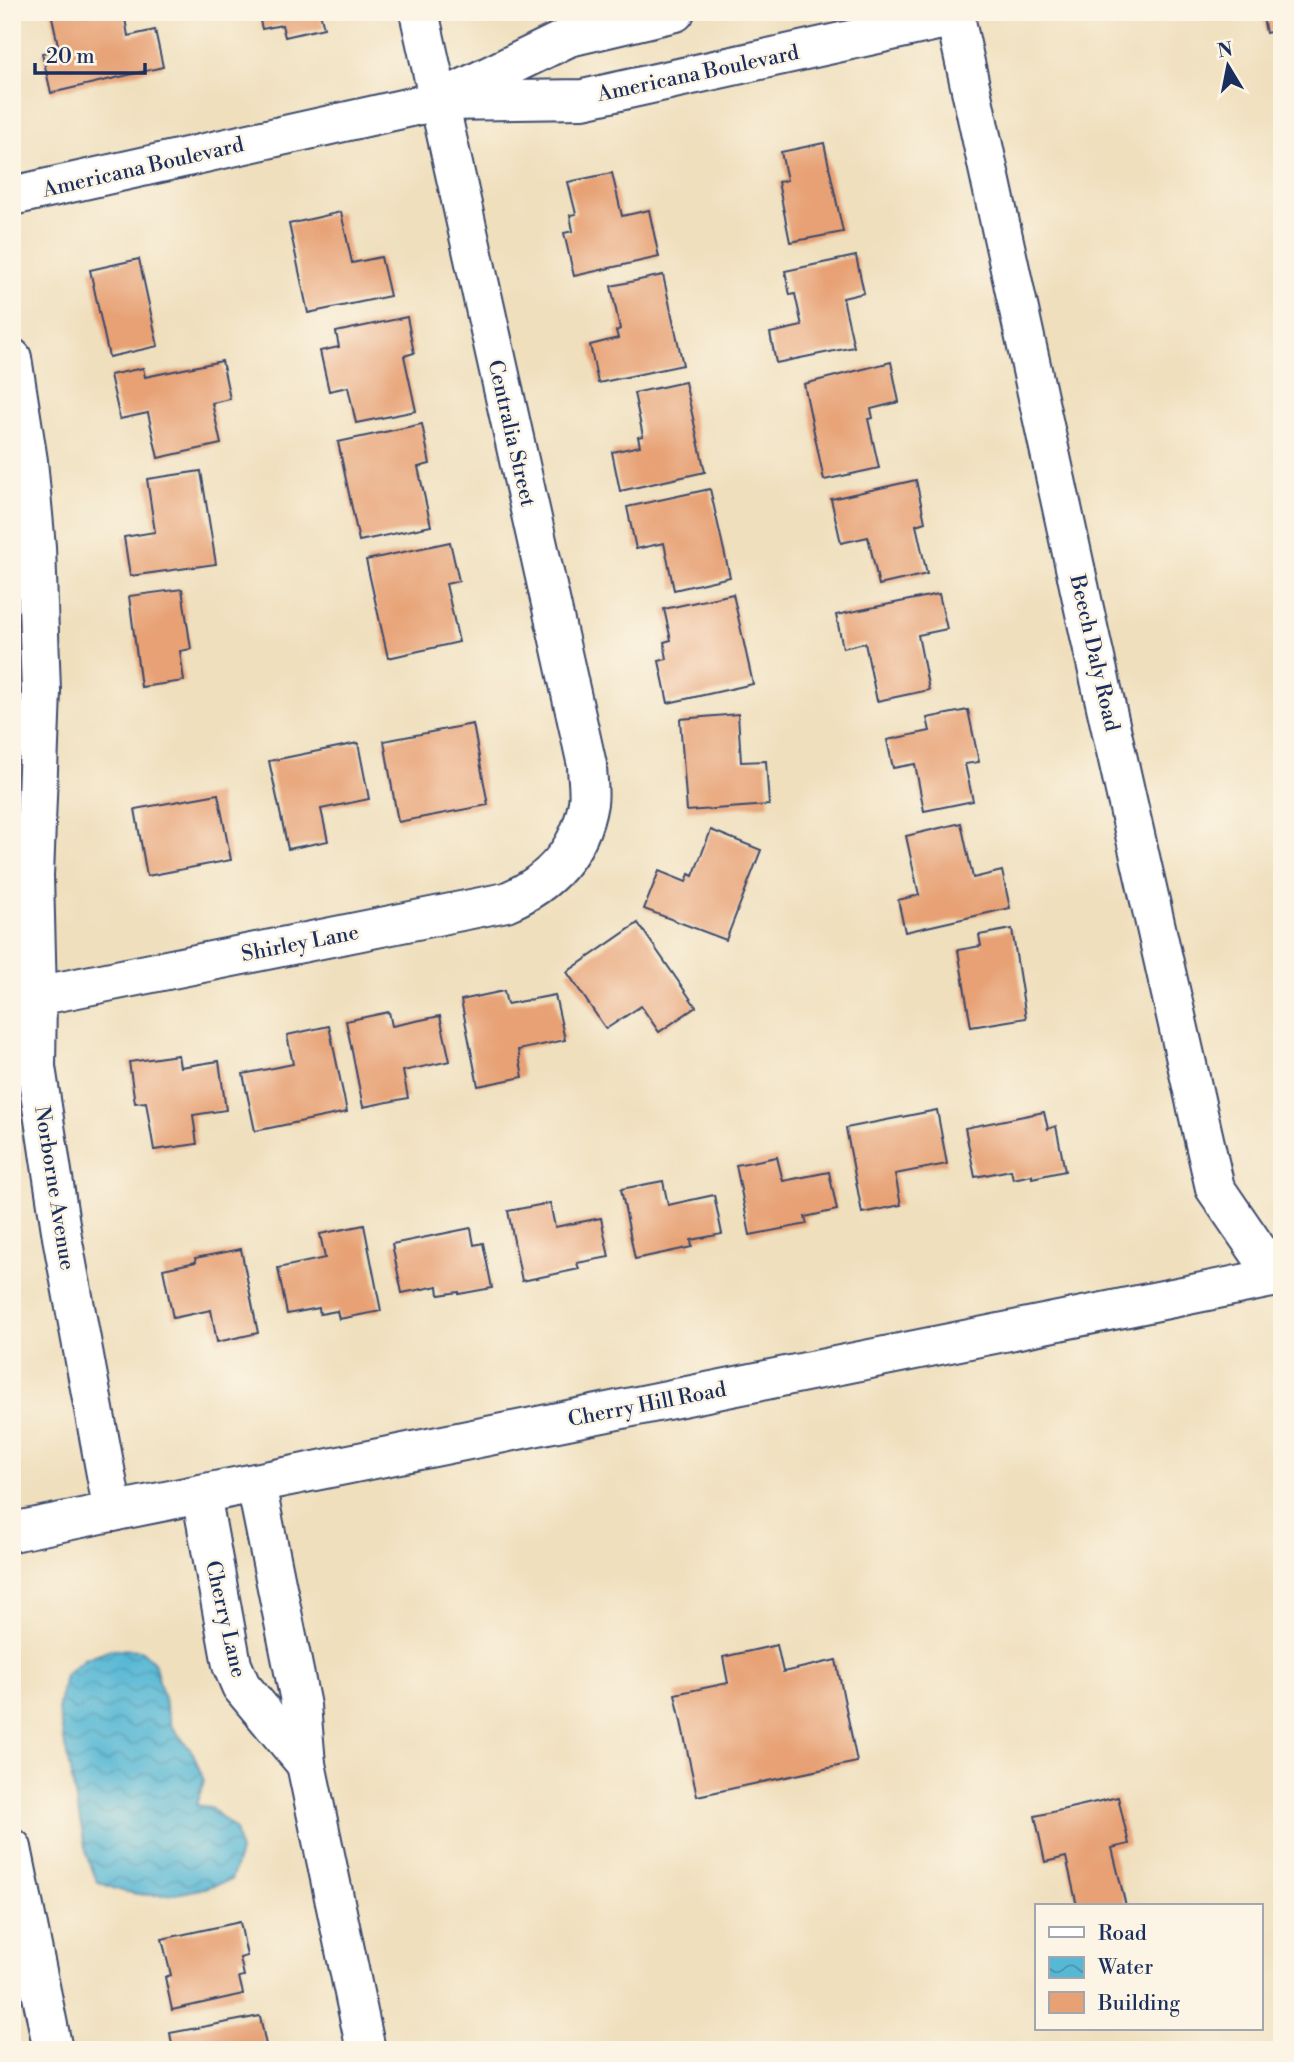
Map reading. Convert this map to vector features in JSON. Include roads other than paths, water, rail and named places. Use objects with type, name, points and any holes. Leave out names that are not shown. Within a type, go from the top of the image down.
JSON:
[{"type":"street","name":"Centralia Street","points":[[419,12],[587,765],[588,802],[579,836],[570,852]]},
{"type":"street","name":"Americana Boulevard","points":[[438,101],[569,37],[675,12]]},
{"type":"street","name":"Americana Boulevard","points":[[12,196],[438,101],[583,99],[955,15]]},
{"type":"street","name":"Beech Daly Road","points":[[955,15],[1090,636],[1215,1188],[1280,1283]]},
{"type":"street","name":"Norborne Avenue","points":[[12,358],[28,461],[37,560],[41,691],[34,876],[25,998],[61,1237],[113,1512]]},
{"type":"street","name":"Shirley Lane","points":[[25,998],[506,902],[526,894],[549,877],[570,852]]},
{"type":"street","name":"Cherry Hill Road","points":[[12,1532],[1280,1283]]},
{"type":"street","name":"Cherry Lane","points":[[256,1484],[301,1706],[306,1764],[366,2050]]},
{"type":"street","name":"Cherry Lane","points":[[201,1494],[232,1665],[241,1686],[306,1764]]},
{"type":"street","points":[[12,1848],[53,2050]]},
{"type":"water","points":[[111,1649],[141,1650],[154,1662],[171,1725],[193,1753],[204,1781],[196,1805],[210,1807],[235,1829],[240,1852],[231,1880],[197,1890],[164,1895],[130,1893],[97,1881],[87,1856],[58,1710],[65,1675],[84,1659]]}]
